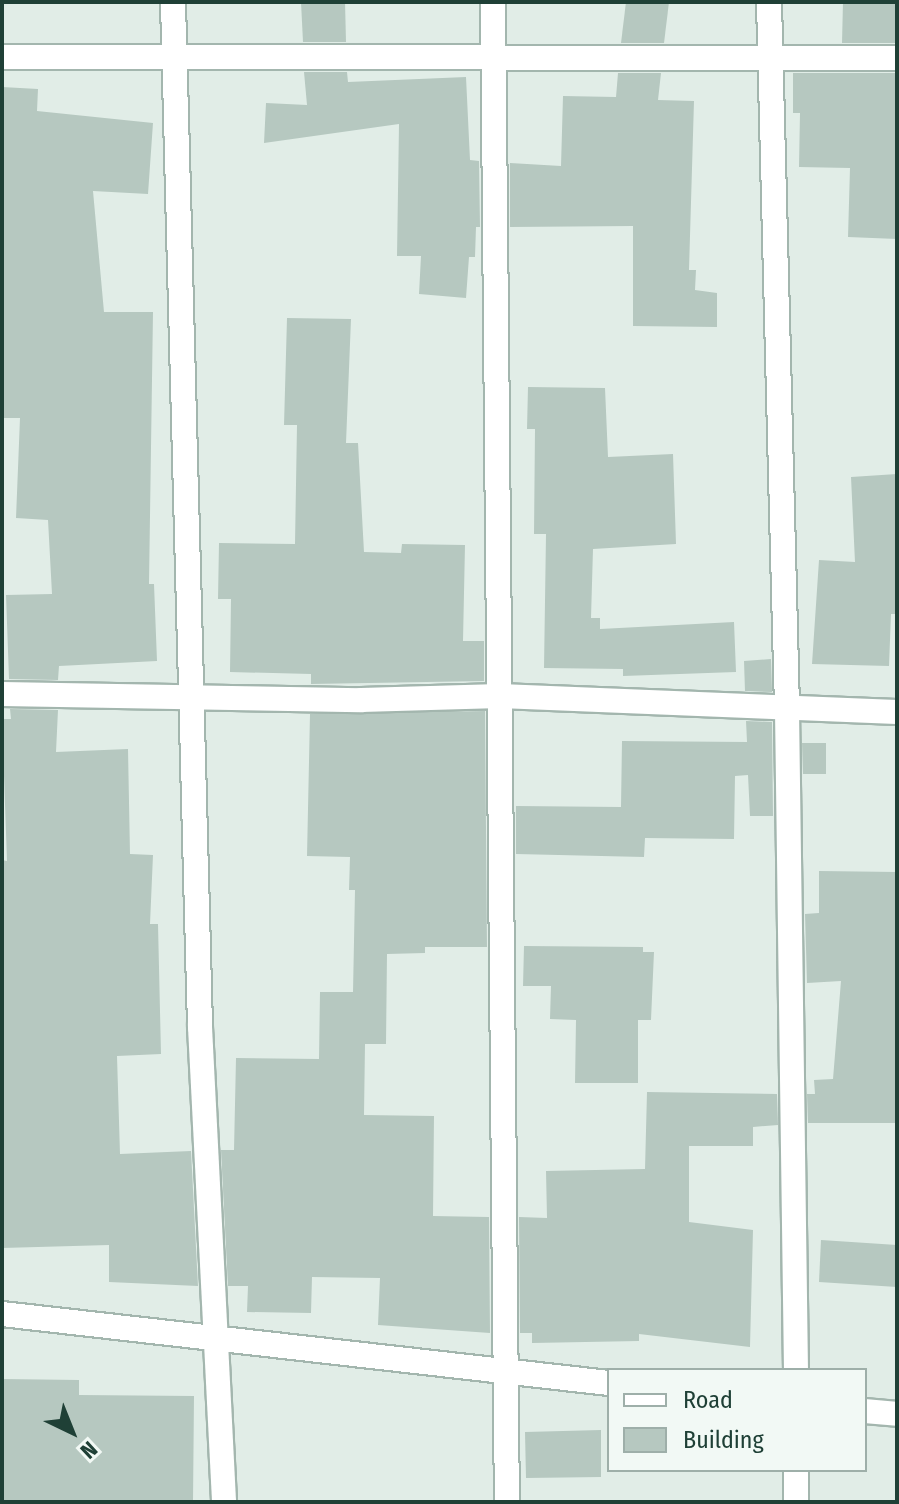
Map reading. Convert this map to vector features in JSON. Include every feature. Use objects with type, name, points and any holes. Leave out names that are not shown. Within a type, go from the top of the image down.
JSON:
[{"type":"street","points":[[173,2],[200,1027],[224,1502]]},
{"type":"street","points":[[493,2],[500,696],[502,1373],[507,1502]]},
{"type":"street","points":[[769,2],[787,710],[796,1368]]},
{"type":"street","points":[[2,57],[897,58]]},
{"type":"street","points":[[2,694],[500,696],[787,710],[897,712]]},
{"type":"street","points":[[2,1314],[217,1341],[607,1383]]},
{"type":"street","points":[[867,1411],[897,1414]]},
{"type":"street","points":[[796,1472],[796,1502]]},
{"type":"building","points":[[301,2],[345,2],[346,42],[303,42]]},
{"type":"building","points":[[626,2],[669,2],[664,43],[621,43]]},
{"type":"building","points":[[843,2],[897,2],[897,43],[842,43]]},
{"type":"building","points":[[304,72],[347,72],[348,82],[466,77],[470,160],[479,161],[480,227],[476,227],[475,257],[469,257],[466,298],[419,294],[421,256],[397,256],[399,124],[264,143],[266,103],[307,105]]},
{"type":"building","points":[[618,73],[661,73],[658,100],[694,101],[689,270],[696,270],[695,290],[717,293],[717,327],[633,326],[633,226],[510,227],[510,163],[561,166],[563,96],[616,97]]},
{"type":"building","points":[[793,73],[897,73],[897,239],[848,237],[850,168],[799,167],[800,113],[793,113]]},
{"type":"building","points":[[2,87],[38,89],[37,111],[153,123],[148,194],[93,191],[104,312],[153,312],[149,584],[154,584],[157,661],[59,666],[58,680],[9,679],[6,595],[52,594],[48,520],[16,518],[20,418],[2,418]]},
{"type":"building","points":[[287,318],[351,319],[346,443],[358,443],[364,552],[401,553],[402,544],[465,545],[463,641],[484,641],[484,681],[311,684],[311,674],[230,672],[231,599],[218,599],[219,543],[295,544],[297,425],[284,425]]},
{"type":"building","points":[[528,387],[605,388],[608,457],[673,454],[676,544],[593,549],[591,618],[600,618],[600,629],[734,622],[736,672],[623,676],[623,669],[544,668],[546,534],[534,534],[535,429],[527,429]]},
{"type":"building","points":[[897,474],[897,614],[891,614],[889,666],[812,664],[819,560],[855,562],[851,477]]},
{"type":"building","points":[[771,659],[772,692],[745,691],[744,661]]},
{"type":"building","points":[[10,709],[58,710],[56,752],[128,749],[130,854],[153,855],[150,924],[158,924],[161,1054],[117,1056],[120,1154],[191,1151],[198,1286],[109,1282],[109,1245],[2,1248],[2,860],[7,861],[2,719],[11,719]]},
{"type":"building","points":[[485,711],[487,947],[425,947],[425,953],[387,954],[386,1044],[365,1044],[364,1115],[434,1116],[433,1216],[489,1217],[490,1333],[378,1325],[380,1278],[312,1277],[311,1313],[247,1312],[248,1286],[228,1286],[221,1150],[234,1150],[236,1058],[319,1059],[320,992],[353,992],[355,890],[349,890],[350,857],[307,856],[310,714]]},
{"type":"building","points":[[746,721],[772,722],[773,816],[750,816],[748,775],[735,776],[734,839],[645,838],[644,857],[516,854],[516,806],[621,807],[622,741],[747,742]]},
{"type":"building","points":[[802,743],[826,743],[826,774],[803,774]]},
{"type":"building","points":[[819,871],[897,872],[897,1123],[808,1123],[807,1094],[815,1094],[814,1080],[833,1079],[841,981],[807,983],[805,914],[819,913]]},
{"type":"building","points":[[524,946],[643,947],[643,952],[654,952],[651,1020],[638,1020],[638,1083],[575,1083],[576,1020],[550,1019],[551,986],[523,986]]},
{"type":"building","points":[[647,1092],[777,1094],[778,1125],[753,1127],[753,1146],[689,1146],[689,1222],[753,1230],[750,1347],[639,1334],[639,1341],[532,1343],[532,1333],[520,1333],[519,1217],[547,1218],[546,1171],[645,1169]]},
{"type":"building","points":[[821,1240],[897,1245],[897,1287],[819,1282]]},
{"type":"building","points":[[2,1379],[79,1380],[79,1395],[194,1396],[193,1502],[2,1501]]},
{"type":"building","points":[[601,1430],[601,1477],[526,1478],[525,1432]]}]
